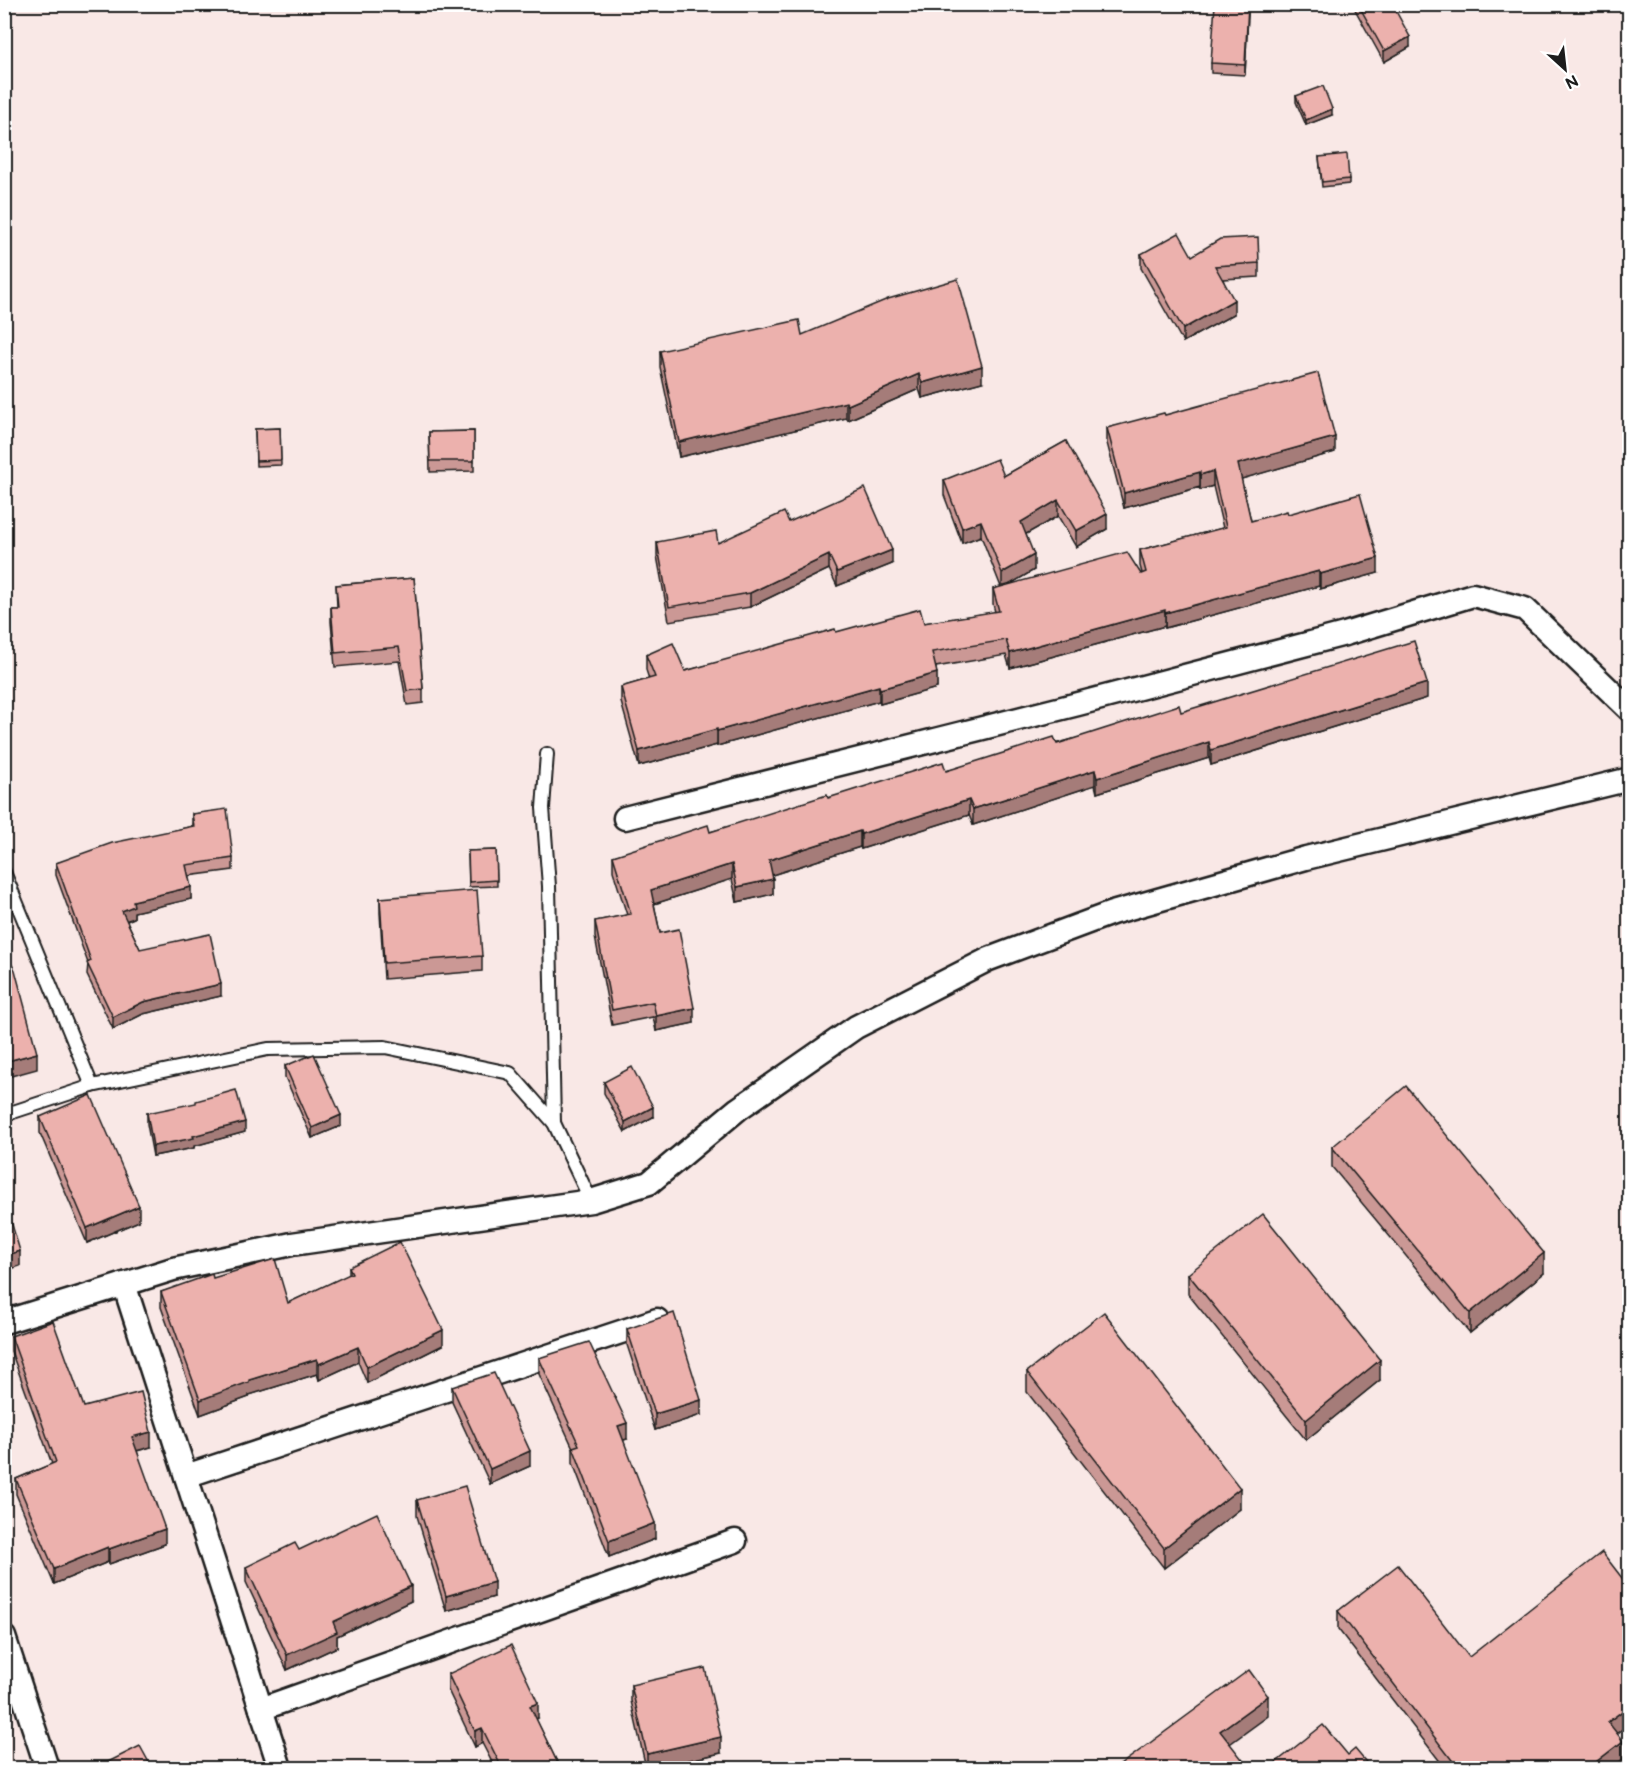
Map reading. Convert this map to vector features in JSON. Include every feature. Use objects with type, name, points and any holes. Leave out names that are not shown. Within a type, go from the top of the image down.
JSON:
[{"type":"street","points":[[625,818],[1323,640],[1473,595],[1526,609],[1629,710]]},
{"type":"street","points":[[4,1322],[173,1269],[292,1244],[591,1201],[648,1183],[738,1109],[856,1027],[990,959],[1112,913],[1284,865],[1629,779]]},
{"type":"street","points":[[124,1284],[280,1768]]},
{"type":"street","points":[[186,1476],[668,1317]]},
{"type":"street","points":[[261,1709],[735,1541]]},
{"type":"street","points":[[4,1637],[47,1768]]},
{"type":"lane","points":[[547,754],[543,808],[549,886],[554,1123]]},
{"type":"lane","points":[[4,872],[92,1086]]},
{"type":"lane","points":[[4,1114],[92,1086],[268,1049],[385,1047],[510,1073],[554,1123],[591,1201]]},
{"type":"building","points":[[1215,4],[1248,4],[1245,65],[1211,63]]},
{"type":"building","points":[[1358,4],[1392,4],[1410,37],[1384,51]]},
{"type":"building","points":[[1323,86],[1332,109],[1306,120],[1296,96]]},
{"type":"building","points":[[1347,154],[1349,179],[1322,182],[1319,157]]},
{"type":"building","points":[[1179,233],[1192,256],[1220,239],[1258,237],[1259,263],[1215,266],[1234,300],[1183,329],[1141,254]]},
{"type":"building","points":[[958,279],[982,366],[922,383],[919,374],[848,405],[846,402],[679,442],[660,351],[799,320],[802,335],[888,299]]},
{"type":"building","points":[[1318,373],[1335,437],[1238,464],[1251,521],[1287,511],[1288,514],[1360,494],[1378,558],[1320,574],[1319,571],[1165,613],[1165,610],[1010,653],[1006,640],[932,652],[937,673],[880,689],[879,686],[639,751],[621,687],[655,677],[646,655],[673,643],[685,671],[835,629],[836,632],[920,609],[924,623],[999,611],[993,589],[1127,552],[1141,574],[1146,572],[1140,550],[1226,527],[1213,471],[1200,475],[1200,472],[1124,493],[1107,428],[1164,413],[1165,415]]},
{"type":"building","points":[[280,428],[281,460],[256,461],[255,429]]},
{"type":"building","points":[[474,431],[474,461],[430,461],[429,432]]},
{"type":"building","points":[[1066,441],[1107,514],[1076,531],[1058,500],[1021,522],[1034,555],[1002,573],[981,521],[962,528],[944,480],[997,459],[1004,476]]},
{"type":"building","points":[[865,488],[892,550],[837,572],[829,555],[750,593],[669,607],[657,542],[716,531],[718,543],[784,512],[789,522]]},
{"type":"building","points":[[414,578],[423,689],[407,691],[399,647],[335,653],[331,607],[338,607],[336,585]]},
{"type":"building","points":[[1414,641],[1427,683],[1211,750],[1209,742],[1097,778],[1095,770],[973,809],[969,800],[861,834],[860,831],[769,860],[773,879],[737,887],[732,864],[651,890],[660,933],[679,929],[694,1008],[656,1016],[653,1002],[612,1010],[595,921],[631,914],[613,856],[708,825],[710,832],[943,762],[946,771],[1054,737],[1057,744],[1179,705],[1181,712]]},
{"type":"building","points":[[227,809],[233,858],[186,865],[191,887],[133,901],[134,906],[122,911],[140,949],[210,934],[221,984],[143,1002],[113,1017],[87,963],[91,961],[56,863],[112,843],[194,826],[192,814]]},
{"type":"building","points":[[496,850],[497,880],[469,882],[468,851]]},
{"type":"building","points":[[477,890],[482,956],[384,963],[380,898]]},
{"type":"building","points":[[4,951],[15,970],[37,1053],[4,1062]]},
{"type":"building","points":[[314,1054],[341,1115],[312,1128],[285,1066]]},
{"type":"building","points":[[632,1067],[653,1107],[625,1122],[604,1082]]},
{"type":"building","points":[[1406,1086],[1544,1253],[1470,1313],[1332,1147]]},
{"type":"building","points":[[236,1090],[245,1122],[193,1136],[194,1138],[153,1146],[147,1113],[196,1103],[196,1101]]},
{"type":"building","points":[[91,1095],[139,1206],[87,1228],[40,1117]]},
{"type":"building","points":[[4,1198],[20,1251],[4,1256]]},
{"type":"building","points":[[1263,1214],[1380,1360],[1306,1420],[1188,1274]]},
{"type":"building","points":[[400,1242],[443,1330],[367,1367],[358,1347],[319,1364],[317,1359],[249,1380],[249,1382],[200,1400],[161,1292],[212,1274],[213,1278],[275,1259],[288,1303],[352,1273],[349,1267]]},
{"type":"building","points":[[1104,1312],[1240,1488],[1164,1548],[1027,1372]]},
{"type":"building","points":[[674,1313],[701,1400],[655,1414],[627,1329]]},
{"type":"building","points":[[53,1321],[84,1407],[141,1392],[151,1432],[132,1437],[165,1529],[109,1549],[108,1547],[54,1569],[16,1479],[56,1462],[11,1336]]},
{"type":"building","points":[[589,1342],[627,1423],[618,1426],[655,1523],[609,1541],[573,1447],[579,1445],[539,1358]]},
{"type":"building","points":[[494,1373],[530,1451],[490,1469],[452,1387]]},
{"type":"building","points":[[465,1486],[494,1582],[446,1596],[417,1500]]},
{"type":"building","points":[[377,1513],[411,1586],[333,1622],[337,1632],[287,1655],[246,1567],[295,1543],[299,1550]]},
{"type":"building","points":[[1602,1552],[1629,1587],[1629,1706],[1608,1722],[1623,1741],[1588,1768],[1458,1768],[1338,1611],[1398,1565],[1469,1657]]},
{"type":"building","points":[[511,1645],[538,1703],[530,1706],[560,1768],[502,1768],[482,1728],[475,1731],[448,1674]]},
{"type":"building","points":[[705,1668],[721,1737],[647,1754],[631,1685]]},
{"type":"building","points":[[1249,1670],[1268,1696],[1220,1731],[1249,1768],[1116,1768]]},
{"type":"building","points":[[1323,1725],[1348,1755],[1355,1749],[1371,1768],[1269,1768]]},
{"type":"building","points":[[140,1746],[152,1768],[96,1768]]},
{"type":"building","points":[[233,1763],[235,1768],[219,1768]]}]
